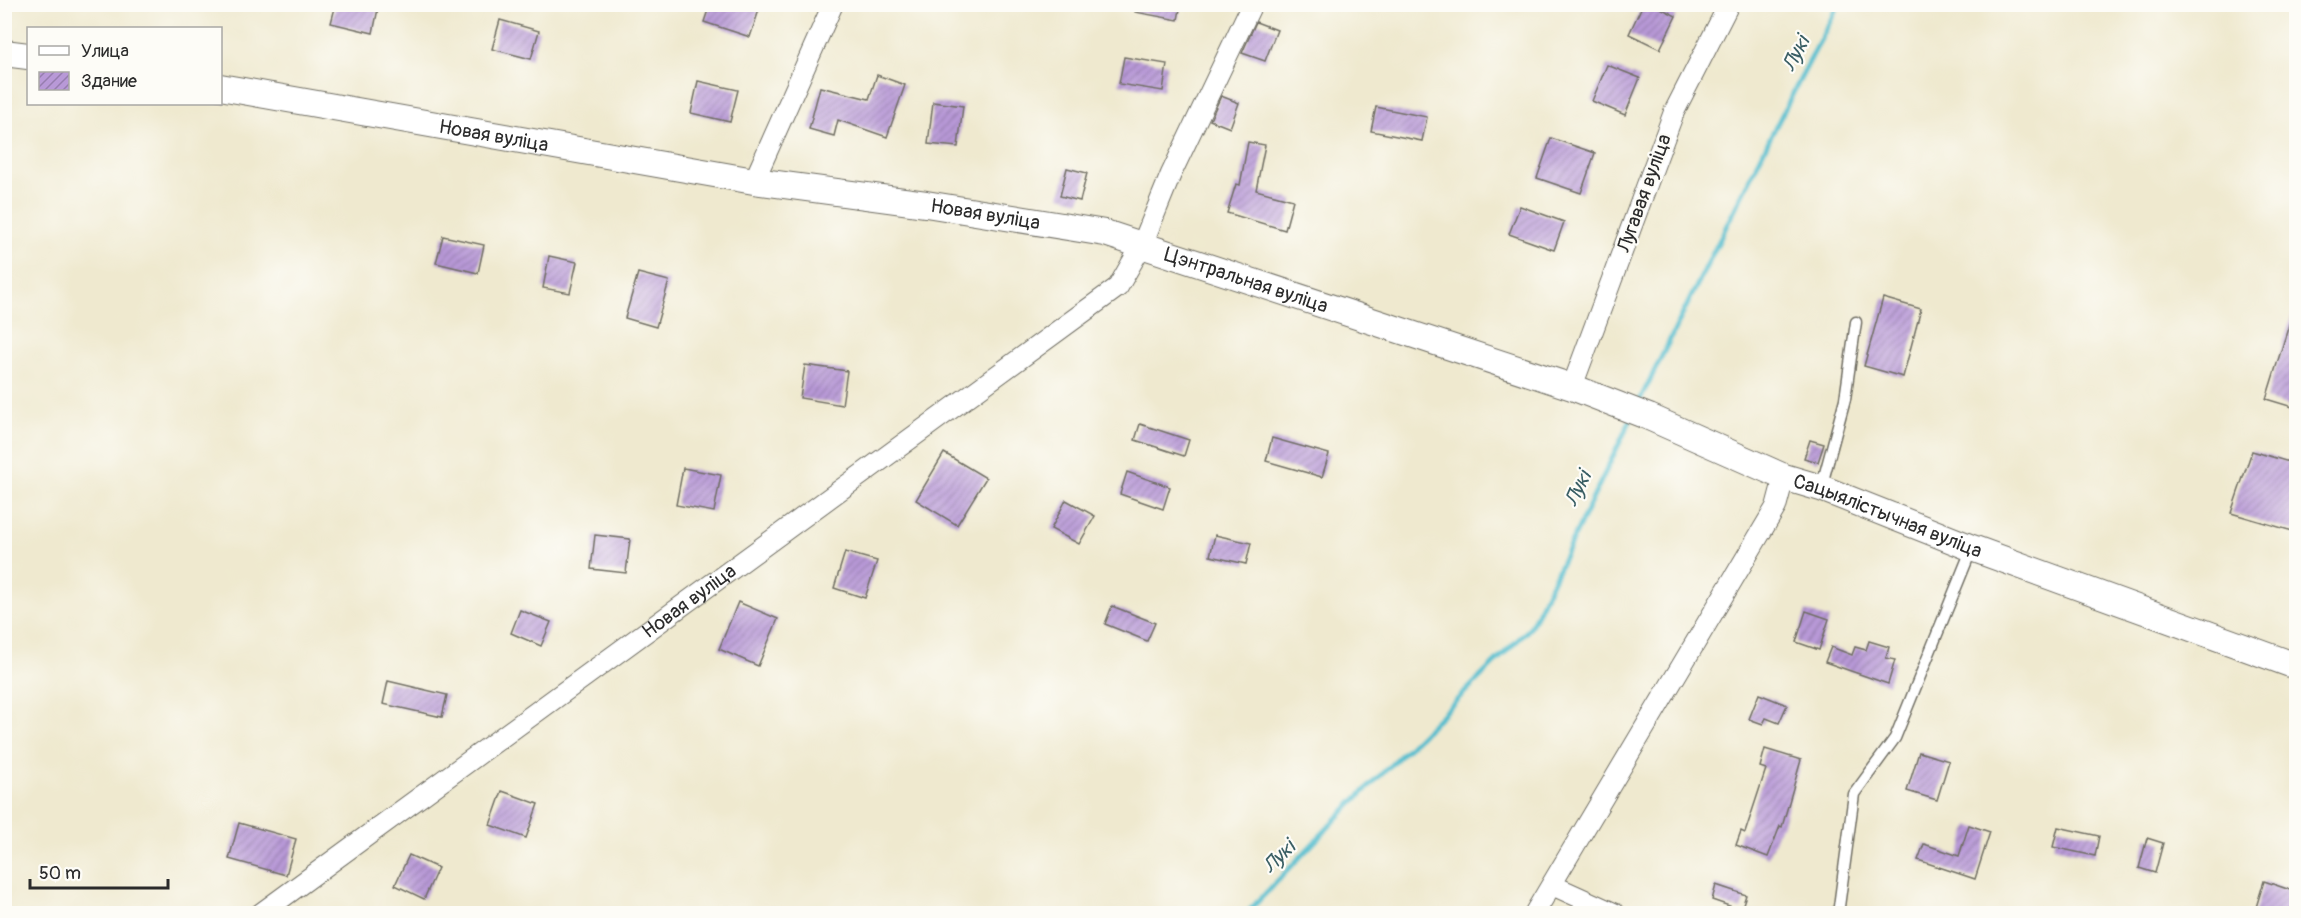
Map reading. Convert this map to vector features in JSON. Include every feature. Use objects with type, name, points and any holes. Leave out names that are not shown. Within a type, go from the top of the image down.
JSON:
[{"type":"street","points":[[754,180],[833,4]]},
{"type":"street","name":"Цэнтральная вуліца","points":[[1252,4],[1171,174],[1142,245],[1572,387],[1649,417],[1784,477]]},
{"type":"street","name":"Лугавая вуліца","points":[[1572,387],[1674,112],[1729,4]]},
{"type":"street","points":[[4,52],[27,56]]},
{"type":"street","name":"Новая вуліца","points":[[226,88],[754,180],[926,204],[1105,233],[1142,245],[1118,287],[260,914]]},
{"type":"street","name":"Сацыялістычная вуліца","points":[[1534,914],[1776,507],[1784,477],[1821,488],[1972,548],[2296,666]]},
{"type":"street","points":[[1552,885],[1616,914]]},
{"type":"lane","points":[[1821,488],[1845,399],[1856,322]]},
{"type":"lane","points":[[1838,914],[1854,794],[1895,738],[1972,548]]},
{"type":"building","points":[[336,4],[379,4],[373,33],[331,23]]},
{"type":"building","points":[[710,4],[761,4],[750,37],[704,22]]},
{"type":"building","points":[[1135,4],[1181,4],[1178,20],[1135,12]]},
{"type":"building","points":[[1643,4],[1653,4],[1676,16],[1660,49],[1629,34]]},
{"type":"building","points":[[500,20],[539,31],[531,59],[492,49]]},
{"type":"building","points":[[1256,22],[1277,30],[1265,61],[1242,53]]},
{"type":"building","points":[[1124,57],[1167,64],[1163,91],[1119,84]]},
{"type":"building","points":[[1607,65],[1640,78],[1625,115],[1592,101]]},
{"type":"building","points":[[877,75],[905,85],[887,137],[838,120],[834,136],[809,129],[820,87],[869,99]]},
{"type":"building","points":[[698,81],[738,90],[730,122],[691,113]]},
{"type":"building","points":[[1221,96],[1239,103],[1230,128],[1210,120]]},
{"type":"building","points":[[933,102],[963,106],[958,147],[928,144]]},
{"type":"building","points":[[1376,107],[1427,117],[1422,141],[1371,131]]},
{"type":"building","points":[[1551,138],[1595,153],[1581,193],[1537,178]]},
{"type":"building","points":[[1248,142],[1265,145],[1256,190],[1293,200],[1285,230],[1227,213],[1236,184],[1240,185]]},
{"type":"building","points":[[1067,168],[1087,173],[1080,201],[1060,196]]},
{"type":"building","points":[[1520,206],[1564,222],[1554,250],[1509,234]]},
{"type":"building","points":[[443,236],[484,245],[478,273],[436,263]]},
{"type":"building","points":[[549,256],[577,262],[570,293],[543,288]]},
{"type":"building","points":[[638,273],[669,281],[656,327],[625,318]]},
{"type":"building","points":[[1883,298],[1921,309],[1903,377],[1864,366]]},
{"type":"building","points":[[2293,312],[2296,313],[2296,408],[2266,399]]},
{"type":"building","points":[[805,365],[847,371],[842,405],[800,398]]},
{"type":"building","points":[[1140,424],[1189,440],[1184,456],[1135,440]]},
{"type":"building","points":[[1272,438],[1329,454],[1322,477],[1266,461]]},
{"type":"building","points":[[1810,440],[1824,444],[1818,462],[1804,458]]},
{"type":"building","points":[[2252,451],[2296,464],[2296,532],[2231,513]]},
{"type":"building","points":[[944,453],[986,478],[957,525],[916,500]]},
{"type":"building","points":[[683,468],[721,475],[714,512],[676,505]]},
{"type":"building","points":[[1127,472],[1170,487],[1163,509],[1120,494]]},
{"type":"building","points":[[1066,500],[1095,516],[1079,544],[1051,529]]},
{"type":"building","points":[[595,535],[630,539],[626,573],[591,569]]},
{"type":"building","points":[[1215,535],[1251,543],[1246,564],[1210,556]]},
{"type":"building","points":[[845,552],[877,561],[865,598],[834,588]]},
{"type":"building","points":[[738,602],[778,619],[758,666],[719,649]]},
{"type":"building","points":[[1112,606],[1155,623],[1147,641],[1105,624]]},
{"type":"building","points":[[520,610],[551,622],[541,646],[511,633]]},
{"type":"building","points":[[1806,611],[1829,619],[1819,650],[1796,642]]},
{"type":"building","points":[[1869,641],[1889,647],[1886,658],[1895,660],[1888,684],[1825,662],[1831,647],[1852,655],[1855,647],[1866,650]]},
{"type":"building","points":[[388,681],[447,695],[442,717],[383,704]]},
{"type":"building","points":[[1759,694],[1787,705],[1779,723],[1766,718],[1763,724],[1749,719]]},
{"type":"building","points":[[1765,749],[1801,760],[1782,827],[1780,826],[1768,857],[1736,845],[1741,831],[1745,833],[1766,769],[1760,767]]},
{"type":"building","points":[[1919,752],[1949,761],[1937,800],[1907,791]]},
{"type":"building","points":[[502,791],[538,804],[526,838],[490,825]]},
{"type":"building","points":[[239,823],[296,839],[286,875],[229,859]]},
{"type":"building","points":[[1969,825],[1990,832],[1975,879],[1918,860],[1924,844],[1959,856]]},
{"type":"building","points":[[2058,827],[2099,836],[2095,856],[2053,847]]},
{"type":"building","points":[[2147,838],[2163,843],[2155,873],[2139,868]]},
{"type":"building","points":[[409,855],[438,868],[424,899],[395,885]]},
{"type":"building","points":[[2264,881],[2296,892],[2290,914],[2254,914]]},
{"type":"building","points":[[1716,885],[1746,895],[1741,910],[1712,900]]},
{"type":"waterway","name":"Лукі","points":[[1637,406],[1839,4]]},
{"type":"waterway","name":"Лукі","points":[[1246,914],[1341,814],[1530,628],[1632,417]]}]
